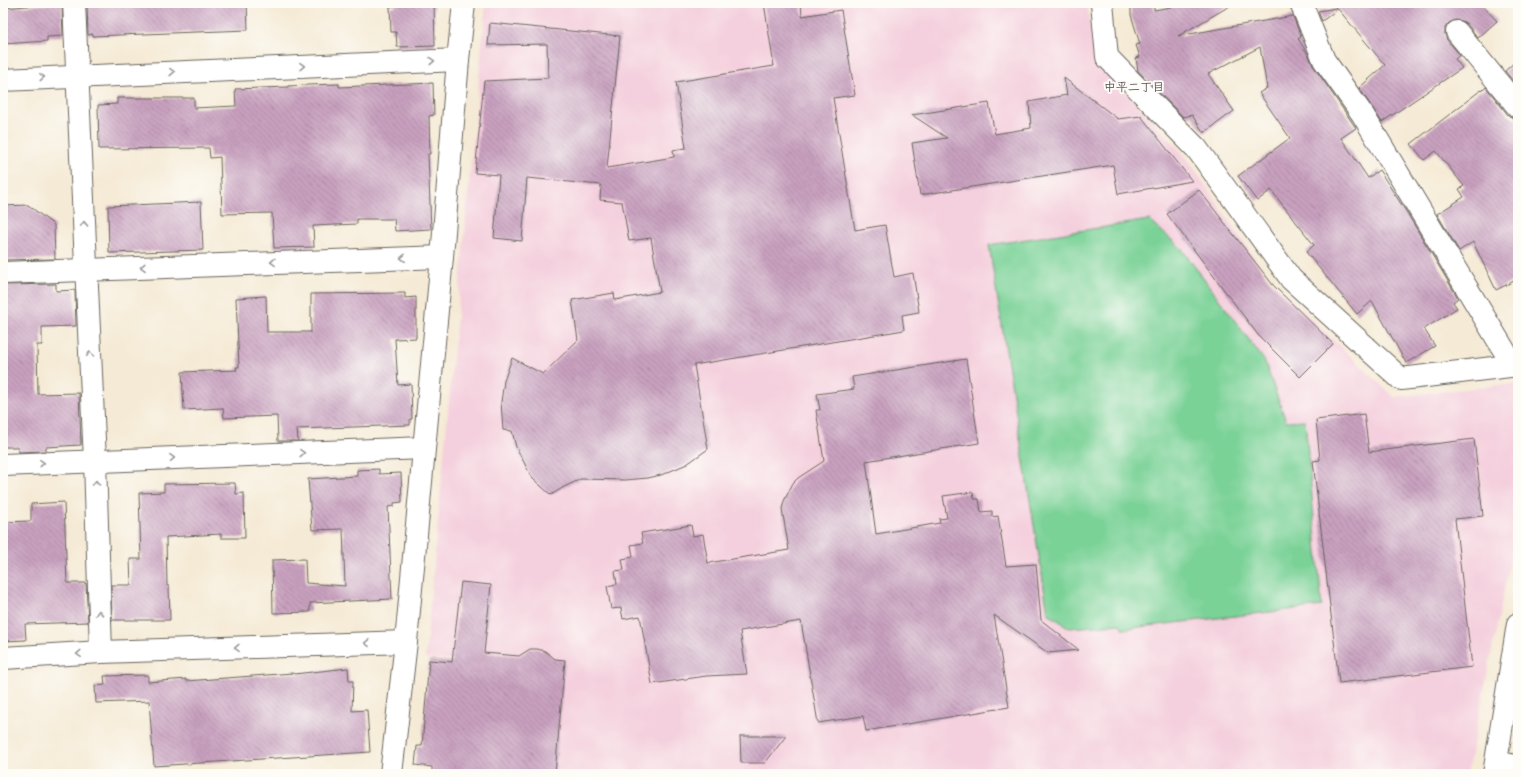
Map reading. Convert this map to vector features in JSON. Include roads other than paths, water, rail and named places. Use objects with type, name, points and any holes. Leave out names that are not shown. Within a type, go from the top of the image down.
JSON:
[{"type":"street","points":[[74,3],[95,461],[100,652]]},
{"type":"street","points":[[391,774],[406,642],[464,3]]},
{"type":"street","points":[[1102,3],[1107,57],[1197,149],[1290,279],[1401,379],[1516,365],[1363,115],[1324,60],[1301,3]]},
{"type":"street","points":[[1457,32],[1518,107]]},
{"type":"street","points":[[3,80],[78,75],[458,60]]},
{"type":"street","points":[[3,273],[442,257]]},
{"type":"street","points":[[3,465],[424,448]]},
{"type":"street","points":[[1518,624],[1496,768],[1518,767]]},
{"type":"street","points":[[3,658],[100,652],[406,642]]},
{"type":"district","name":"中平二丁目","points":[[1134,87]]}]
